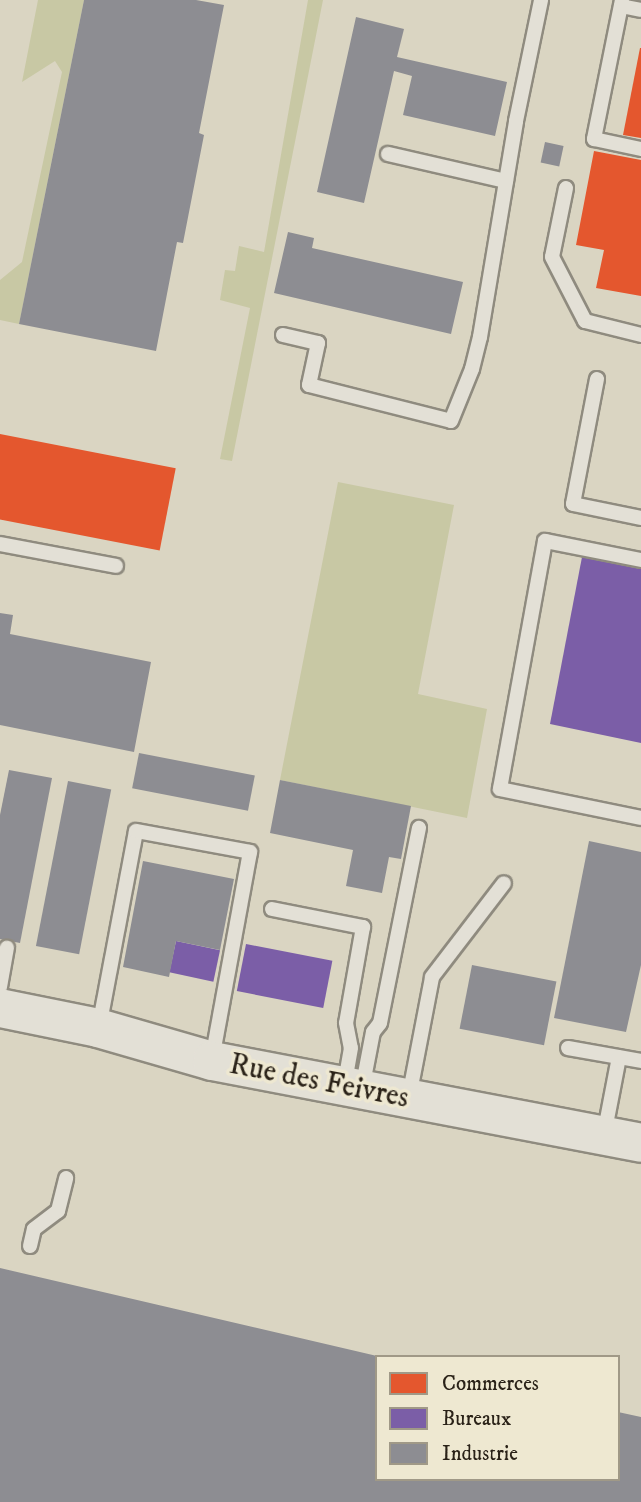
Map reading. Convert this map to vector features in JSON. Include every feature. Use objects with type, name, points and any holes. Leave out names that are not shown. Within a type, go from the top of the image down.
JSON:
[{"type":"street","name":"Rue des Feivres","points":[[0,1008],[98,1028],[212,1061],[641,1143]]},
{"type":"lane","points":[[283,335],[318,343],[309,385],[451,421],[472,369],[480,337],[506,181],[541,0]]},
{"type":"lane","points":[[641,10],[621,3],[594,139],[641,149]]},
{"type":"lane","points":[[388,154],[506,181]]},
{"type":"lane","points":[[566,188],[552,257],[585,321],[641,335]]},
{"type":"lane","points":[[597,379],[573,504],[641,518]]},
{"type":"lane","points":[[641,560],[545,541],[500,789],[641,818]]},
{"type":"lane","points":[[0,544],[116,566]]},
{"type":"lane","points":[[353,1088],[373,1032],[380,1023],[419,828]]},
{"type":"lane","points":[[98,1028],[136,831],[250,852],[212,1061]]},
{"type":"lane","points":[[408,1099],[432,977],[504,883]]},
{"type":"lane","points":[[272,909],[363,928],[345,1023],[351,1048],[353,1088]]},
{"type":"lane","points":[[0,987],[8,948]]},
{"type":"lane","points":[[568,1048],[641,1061]]},
{"type":"lane","points":[[604,1135],[619,1057]]},
{"type":"lane","points":[[30,1246],[34,1229],[58,1211],[66,1178]]},
{"type":"green space","points":[[38,0],[84,0],[19,324],[0,320],[0,280],[22,262],[62,72],[55,61],[22,82]]},
{"type":"green space","points":[[308,0],[323,0],[232,461],[220,459],[250,308],[220,300],[225,270],[235,271],[239,246],[264,252]]},
{"type":"green space","points":[[338,482],[454,505],[418,694],[487,709],[467,818],[280,780]]},
{"type":"building: Commerces","points":[[641,48],[641,138],[623,135]]},
{"type":"building: Commerces","points":[[594,151],[641,160],[641,296],[596,288],[604,250],[576,245]]},
{"type":"building: Commerces","points":[[0,434],[176,468],[160,551],[0,520]]},
{"type":"building: Bureaux","points":[[582,557],[641,569],[641,743],[550,724]]},
{"type":"building: Bureaux","points":[[176,941],[220,950],[213,982],[169,972]]},
{"type":"building: Bureaux","points":[[246,944],[332,961],[323,1008],[237,991]]},
{"type":"building: Industrie","points":[[84,0],[196,0],[224,5],[199,133],[204,135],[183,243],[177,242],[156,351],[19,324]]},
{"type":"building: Industrie","points":[[356,17],[404,29],[397,57],[507,82],[495,136],[403,115],[412,76],[394,71],[364,203],[317,192]]},
{"type":"building: Industrie","points":[[545,142],[564,146],[559,166],[541,163]]},
{"type":"building: Industrie","points":[[288,232],[314,238],[312,248],[463,282],[451,334],[274,293]]},
{"type":"building: Industrie","points":[[0,613],[13,615],[10,634],[151,662],[134,752],[0,725]]},
{"type":"building: Industrie","points":[[139,753],[255,776],[248,811],[132,788]]},
{"type":"building: Industrie","points":[[9,770],[52,778],[20,943],[0,939],[0,815]]},
{"type":"building: Industrie","points":[[280,780],[411,806],[401,859],[389,857],[382,893],[346,886],[353,850],[270,833]]},
{"type":"building: Industrie","points":[[68,781],[111,789],[79,954],[36,946]]},
{"type":"building: Industrie","points":[[589,841],[641,852],[641,965],[626,1032],[554,1018]]},
{"type":"building: Industrie","points":[[143,861],[234,879],[220,950],[176,941],[169,977],[123,967]]},
{"type":"building: Industrie","points":[[472,965],[556,981],[544,1045],[460,1029]]},
{"type":"building: Industrie","points":[[0,1268],[375,1356],[375,1481],[620,1481],[620,1412],[641,1417],[641,1502],[0,1502]]}]
